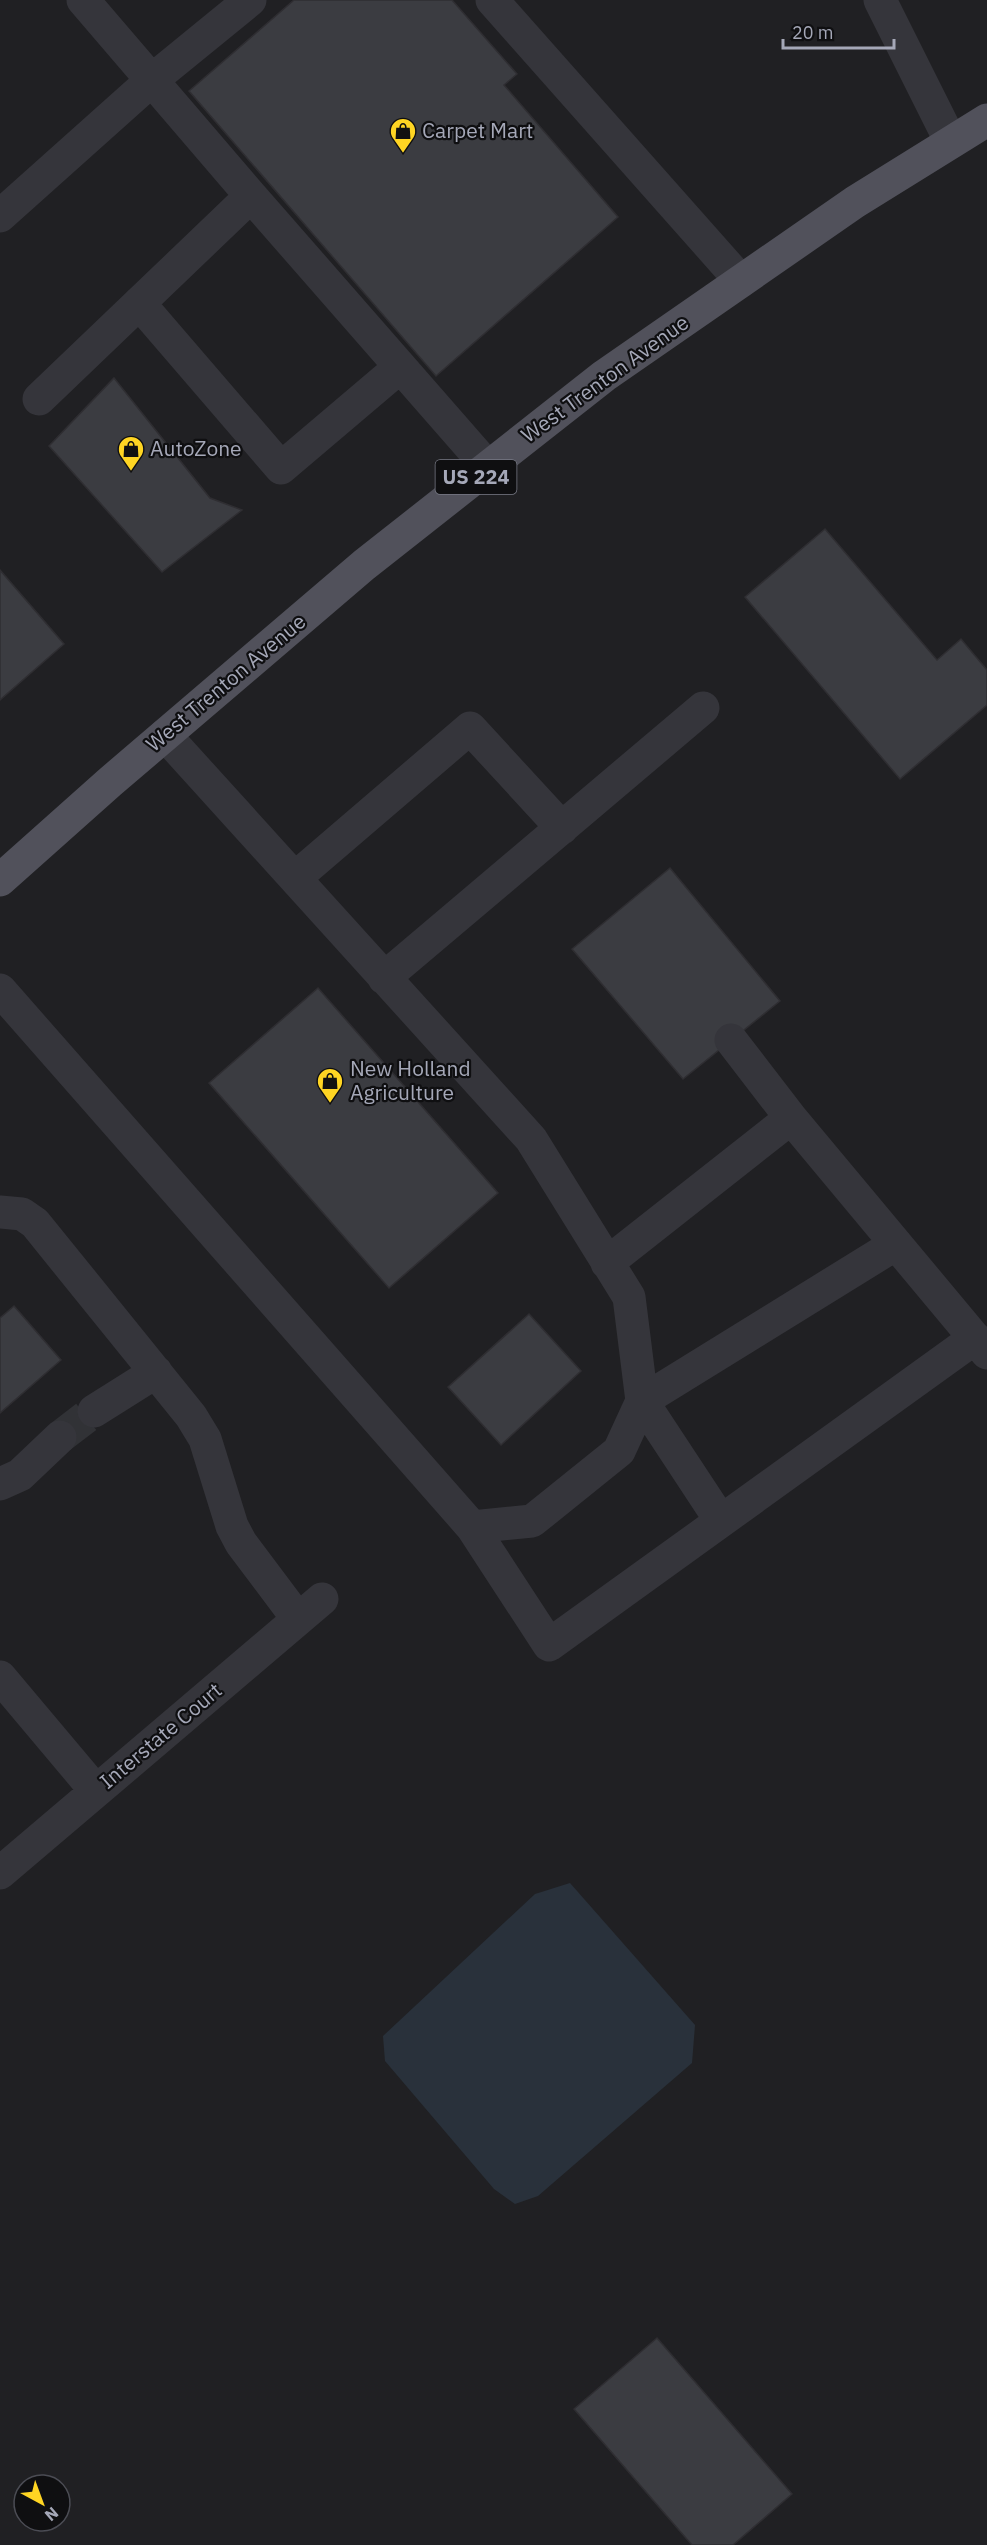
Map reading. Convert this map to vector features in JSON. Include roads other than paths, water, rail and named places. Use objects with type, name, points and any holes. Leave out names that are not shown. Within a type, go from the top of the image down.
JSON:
[{"type":"main road","name":"West Trenton Avenue","points":[[0,880],[364,565],[604,376],[855,202],[987,120]]},
{"type":"street","points":[[83,0],[488,467]]},
{"type":"street","points":[[2,212],[152,80],[250,0]]},
{"type":"street","points":[[492,0],[741,281]]},
{"type":"street","points":[[880,0],[951,142]]},
{"type":"street","points":[[39,399],[251,196]]},
{"type":"street","points":[[139,303],[281,468],[400,366]]},
{"type":"street","points":[[384,978],[703,708]]},
{"type":"street","points":[[295,878],[470,728],[562,828]]},
{"type":"street","points":[[165,735],[531,1139],[629,1298],[642,1401],[721,1521]]},
{"type":"street","points":[[0,990],[472,1527],[549,1645],[721,1521],[981,1345],[791,1118],[731,1040]]},
{"type":"street","points":[[607,1263],[791,1118]]},
{"type":"street","points":[[0,1212],[22,1214],[36,1223],[156,1372],[93,1411]]},
{"type":"street","points":[[472,1527],[532,1521],[619,1451],[642,1401],[896,1244]]},
{"type":"street","name":"Interstate Court","points":[[0,1873],[310,1609],[241,1543],[232,1526],[205,1439],[191,1416],[156,1372]]},
{"type":"street","points":[[0,1484],[20,1475],[60,1437]]},
{"type":"street","points":[[0,1677],[96,1791]]},
{"type":"tunnel","points":[[60,1437],[94,1411]]},
{"type":"place","name":"Carpet Mart","points":[[403,154]]},
{"type":"place","name":"AutoZone","points":[[131,472]]},
{"type":"place","name":"New Holland Agriculture","points":[[330,1104]]}]
